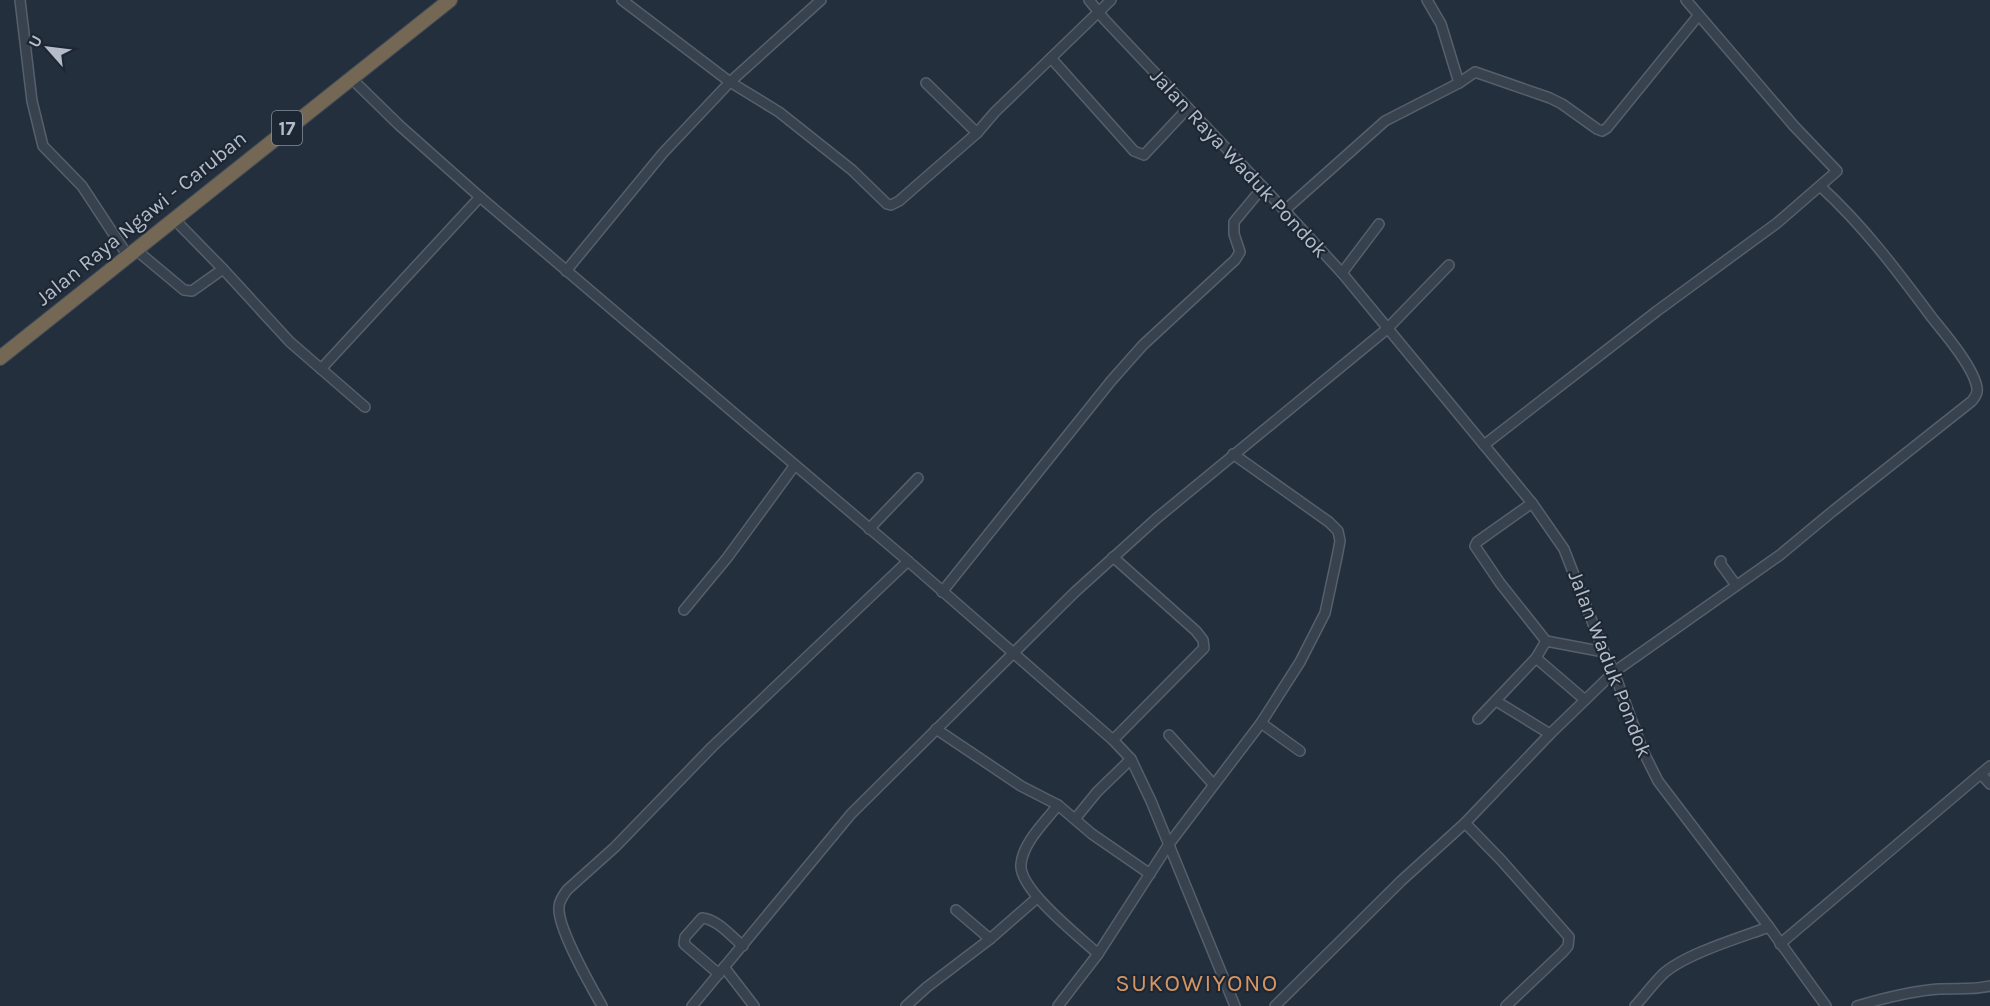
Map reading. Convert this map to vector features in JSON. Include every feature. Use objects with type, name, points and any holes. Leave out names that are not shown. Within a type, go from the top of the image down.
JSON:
[{"type":"highway","name":"Jalan Raya Ngawi - Caruban","points":[[0,358],[450,0]]},
{"type":"street","points":[[20,0],[32,101],[43,146],[82,186],[127,257],[189,291],[223,268]]},
{"type":"street","points":[[622,0],[730,82],[779,112],[852,170],[887,204],[891,205],[899,201],[977,133],[995,112],[1111,0]]},
{"type":"street","points":[[566,271],[663,153],[730,82],[821,0]]},
{"type":"street","name":"Jalan Raya Waduk Pondok","points":[[1089,0],[1285,210],[1342,273],[1387,329]]},
{"type":"street","points":[[1427,0],[1441,24],[1459,83]]},
{"type":"street","points":[[1484,445],[1657,311],[1736,254],[1837,171],[1686,0]]},
{"type":"street","points":[[1285,210],[1385,121],[1459,83],[1475,72],[1550,98],[1602,131],[1607,128],[1698,16]]},
{"type":"street","points":[[1051,58],[1134,151],[1144,155],[1188,108]]},
{"type":"street","points":[[351,78],[480,197],[908,561],[1113,740],[1131,759],[1169,844],[1235,1006]]},
{"type":"street","points":[[926,83],[977,133]]},
{"type":"street","points":[[1275,1006],[1401,881],[1466,823],[1550,734],[1614,672],[1780,555],[1972,401],[1977,394],[1977,388],[1963,358],[1873,240],[1851,215],[1820,186]]},
{"type":"street","points":[[942,592],[1111,381],[1143,345],[1235,260],[1240,252],[1234,234],[1234,222],[1263,187]]},
{"type":"street","points":[[321,369],[480,197]]},
{"type":"street","points":[[174,219],[223,268],[290,342],[365,407]]},
{"type":"street","points":[[1342,273],[1379,224]]},
{"type":"street","points":[[692,1006],[851,814],[936,729],[1113,557],[1233,454],[1387,329],[1449,265]]},
{"type":"street","name":"Jalan Waduk Pondok","points":[[1387,329],[1532,503],[1564,549],[1643,751],[1658,781],[1826,1006]]},
{"type":"street","points":[[1058,1006],[1098,954],[1169,844],[1287,686],[1325,613],[1340,541],[1338,531],[1329,522],[1233,454]]},
{"type":"street","points":[[684,610],[727,558],[795,465]]},
{"type":"street","points":[[869,530],[918,478]]},
{"type":"street","points":[[1532,503],[1477,542],[1475,546],[1500,583],[1546,641],[1604,652]]},
{"type":"street","points":[[1113,557],[1196,631],[1203,640],[1204,648],[1113,740]]},
{"type":"street","points":[[603,1006],[577,959],[567,935],[559,913],[562,897],[615,847],[712,747],[908,561]]},
{"type":"street","points":[[1721,561],[1721,565],[1736,585]]},
{"type":"street","points":[[1478,719],[1536,658],[1546,641]]},
{"type":"street","points":[[1536,658],[1585,700]]},
{"type":"street","points":[[1496,701],[1550,734]]},
{"type":"street","points":[[1261,723],[1300,750]]},
{"type":"street","points":[[936,729],[1021,786],[1058,805],[1092,834],[1150,874]]},
{"type":"street","points":[[1169,735],[1213,784]]},
{"type":"street","points":[[1075,819],[1131,759]]},
{"type":"street","points":[[1780,944],[1990,766]]},
{"type":"street","points":[[1981,774],[1990,784]]},
{"type":"street","points":[[1058,805],[1026,848],[1020,865],[1024,878],[1037,898],[1098,954]]},
{"type":"street","points":[[1466,823],[1569,937],[1568,946],[1563,952],[1506,1006]]},
{"type":"street","points":[[906,1006],[1037,898]]},
{"type":"street","points":[[956,910],[990,939]]},
{"type":"street","points":[[743,946],[705,917],[692,928],[685,937],[684,944],[722,971],[754,1006]]},
{"type":"street","points":[[1635,1006],[1663,974],[1674,967],[1698,954],[1769,927]]},
{"type":"street","points":[[1857,1006],[1912,992],[1990,986]]},
{"type":"district","name":"SUKOWIYONO","points":[[1197,983]]}]
